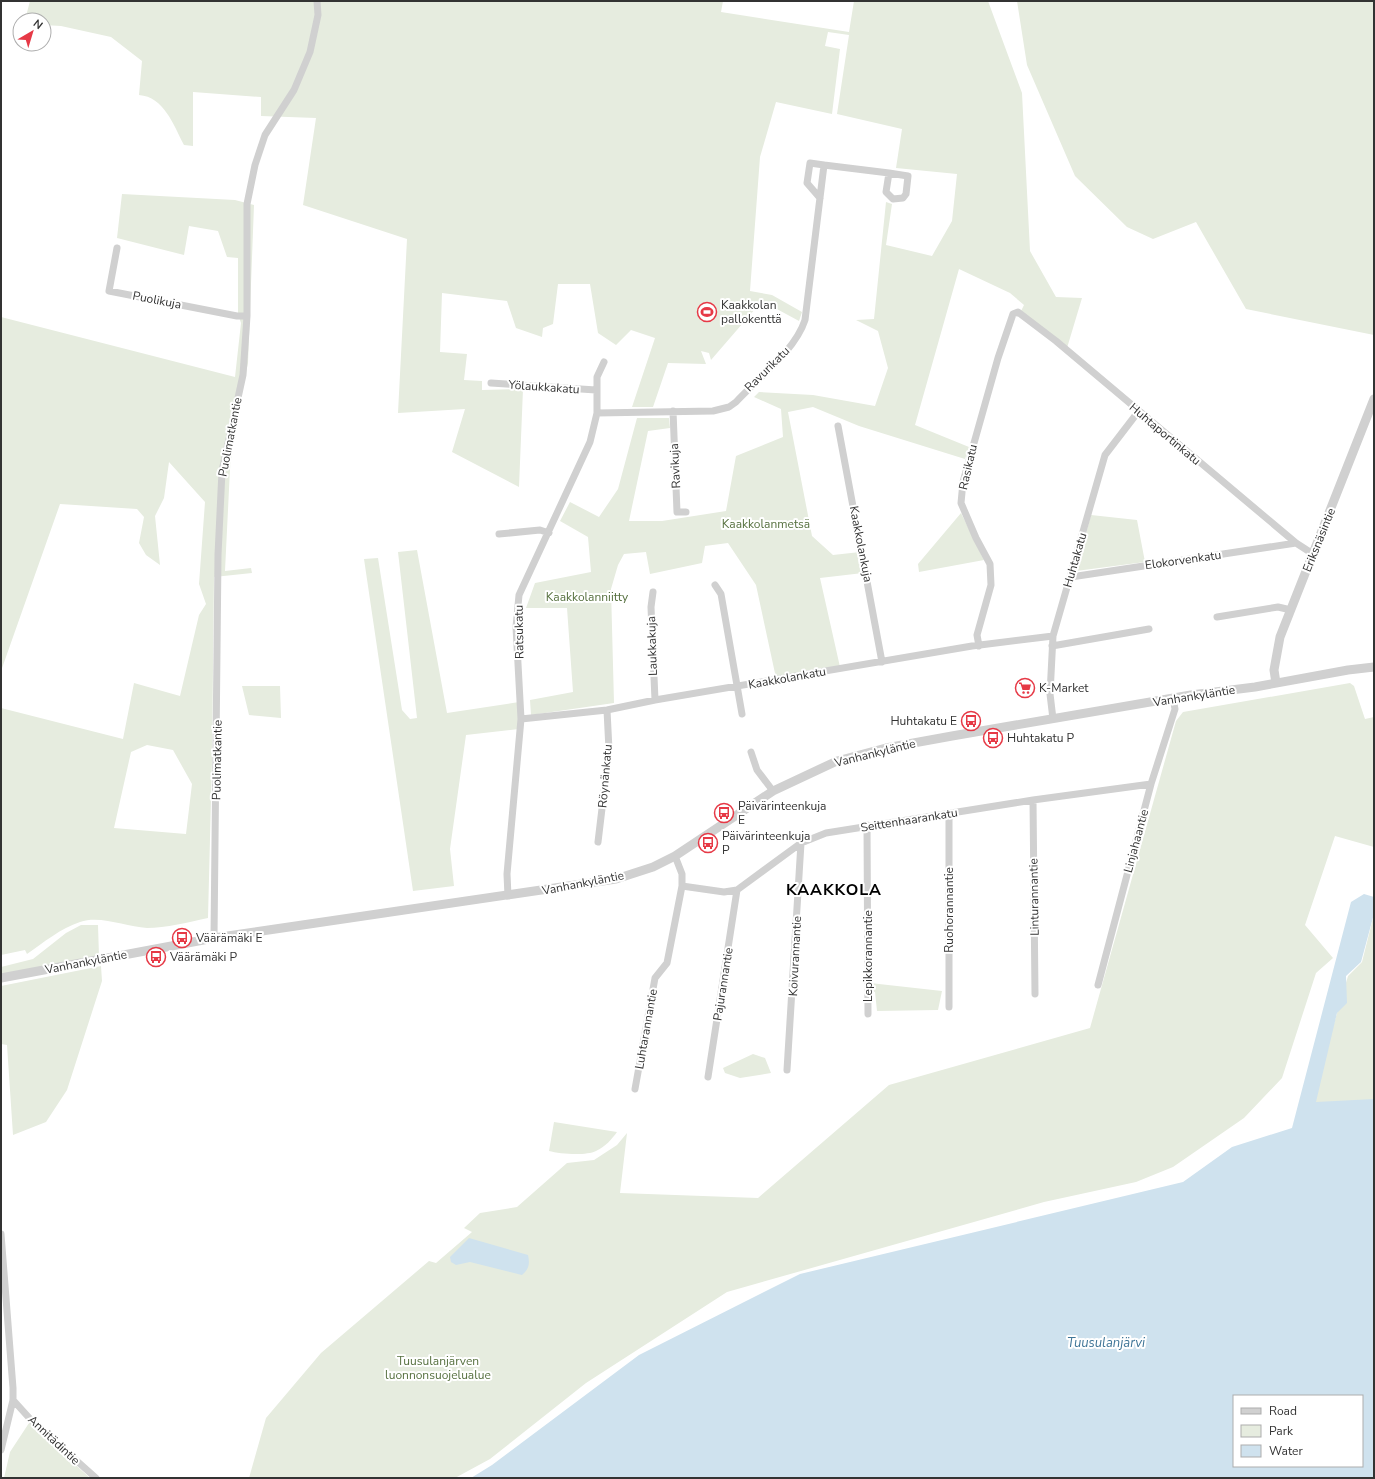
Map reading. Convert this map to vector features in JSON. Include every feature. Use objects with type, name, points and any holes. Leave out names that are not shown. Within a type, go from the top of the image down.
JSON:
[{"type":"street","name":"Puolimatkantie","points":[[214,938],[218,555],[222,471],[243,375],[247,316],[247,204],[255,165],[265,135],[294,90],[310,52],[318,15],[317,1]]},
{"type":"street","points":[[820,198],[808,183],[810,164],[889,173]]},
{"type":"street","name":"Ravurikatu","points":[[597,414],[713,411],[729,407],[798,337],[805,320],[824,165]]},
{"type":"street","name":"Puolikuja","points":[[117,248],[110,290],[229,314],[247,316]]},
{"type":"street","name":"Huhtaportinkatu","points":[[1018,312],[1056,341],[1138,412],[1296,543],[1313,554]]},
{"type":"street","name":"Rasikatu","points":[[979,646],[977,635],[990,585],[990,564],[976,538],[961,503],[963,482],[998,358],[1013,314],[1018,312]]},
{"type":"street","name":"Ratsukatu","points":[[508,896],[506,874],[514,806],[521,719],[516,627],[518,595],[549,533],[586,452],[597,414],[596,390],[598,377],[604,362]]},
{"type":"street","name":"Yölaukkakatu","points":[[491,383],[596,390]]},
{"type":"street","name":"Eriksnäsintie","points":[[1276,683],[1274,670],[1275,658],[1280,638],[1374,399]]},
{"type":"street","name":"Ravikuja","points":[[673,411],[677,512],[686,512]]},
{"type":"street","name":"Huhtakatu","points":[[1053,719],[1050,694],[1053,636],[1105,455],[1138,412]]},
{"type":"street","name":"Kaakkolankuja","points":[[838,426],[882,662]]},
{"type":"street","points":[[499,534],[540,530],[549,533]]},
{"type":"street","name":"Elokorvenkatu","points":[[1070,577],[1296,543]]},
{"type":"street","points":[[715,585],[721,594],[742,714]]},
{"type":"street","name":"Laukkakuja","points":[[653,592],[651,607],[655,700]]},
{"type":"street","points":[[1217,617],[1278,607],[1291,610]]},
{"type":"street","points":[[1052,646],[1149,629]]},
{"type":"street","name":"Kaakkolankatu","points":[[521,719],[607,710],[737,686],[979,646],[1053,636]]},
{"type":"street","name":"Vanhankyläntie","points":[[1,978],[214,938],[616,879],[653,867],[675,856],[773,791],[837,761],[864,753],[952,736],[1348,670],[1374,667]]},
{"type":"street","name":"Linjahaantie","points":[[1098,985],[1151,784],[1175,708],[1172,699]]},
{"type":"street","name":"Röynänkatu","points":[[598,842],[609,750],[607,710]]},
{"type":"street","points":[[751,752],[757,770],[773,791]]},
{"type":"street","name":"Seittenhaarankatu","points":[[737,890],[802,843],[826,833],[867,825],[1151,784]]},
{"type":"street","name":"Linturannantie","points":[[1033,800],[1035,994]]},
{"type":"street","name":"Ruohorannantie","points":[[949,814],[949,1007]]},
{"type":"street","name":"Lepikkorannantie","points":[[867,825],[868,1014]]},
{"type":"street","name":"Koivurannantie","points":[[787,1070],[802,843]]},
{"type":"street","name":"Luhtarannantie","points":[[634,1089],[655,978],[667,963],[682,886],[682,874],[675,856]]},
{"type":"street","points":[[682,886],[724,892],[737,890]]},
{"type":"street","name":"Pajurannantie","points":[[708,1077],[737,890]]},
{"type":"street","points":[[1,1234],[13,1400],[1,1450]]},
{"type":"street","name":"Annitädintie","points":[[13,1400],[32,1421],[96,1478]]},
{"type":"green space","points":[[30,1],[723,1],[721,12],[849,32],[854,1],[988,1],[1022,93],[1030,251],[1056,297],[1082,298],[1067,348],[1021,311],[1024,305],[1010,293],[959,269],[915,425],[969,447],[965,459],[859,426],[813,407],[788,412],[812,536],[833,555],[860,552],[863,573],[820,578],[840,667],[776,678],[756,585],[728,543],[705,546],[702,563],[650,574],[646,552],[624,554],[618,565],[611,589],[614,703],[531,715],[530,700],[573,692],[567,608],[526,608],[535,583],[591,572],[588,537],[560,521],[570,502],[599,517],[618,489],[637,418],[669,418],[670,428],[648,431],[629,521],[662,521],[726,511],[736,456],[783,437],[781,409],[754,397],[759,392],[813,395],[875,406],[888,368],[878,331],[856,320],[874,319],[886,202],[892,204],[886,245],[932,256],[952,221],[957,174],[896,168],[902,129],[837,114],[849,35],[828,32],[825,46],[840,49],[832,114],[776,102],[760,157],[750,291],[772,295],[802,312],[799,321],[762,301],[711,360],[709,353],[701,351],[706,364],[668,363],[653,407],[632,407],[655,338],[631,330],[616,345],[598,333],[590,284],[558,284],[553,324],[543,328],[542,337],[516,328],[507,301],[442,293],[440,352],[467,354],[464,380],[482,381],[482,390],[523,389],[519,487],[452,452],[465,409],[398,413],[407,239],[303,205],[316,118],[261,116],[261,97],[193,92],[193,146],[184,145],[172,120],[161,106],[148,97],[139,95],[142,61],[111,37],[61,26],[52,25],[52,12],[27,12]]},
{"type":"green space","points":[[1017,1],[1374,1],[1374,335],[1246,309],[1196,222],[1153,239],[1127,227],[1075,176],[1027,65]]},
{"type":"green space","points":[[122,194],[235,200],[254,205],[248,363],[235,429],[230,469],[225,571],[251,568],[252,573],[214,577],[212,760],[208,918],[154,928],[88,920],[66,928],[27,954],[25,950],[1,955],[1,708],[123,739],[134,683],[180,696],[199,615],[206,604],[199,584],[205,502],[169,462],[164,498],[155,516],[160,565],[146,555],[139,543],[144,517],[137,509],[60,504],[1,671],[1,317],[235,377],[241,323],[238,314],[238,258],[227,257],[218,231],[189,226],[184,255],[117,238]],"holes":[[[147,745],[173,750],[192,784],[186,834],[114,828],[131,752]]]},
{"type":"green space","points":[[961,513],[984,560],[919,572],[918,564]]},
{"type":"green space","points":[[1091,515],[1137,520],[1145,562],[1076,571]]},
{"type":"green space","points":[[417,550],[447,713],[519,702],[519,729],[466,735],[450,849],[454,886],[413,891],[364,559],[378,558],[402,710],[410,719],[417,718],[398,552]]},
{"type":"green space","name":"Tuusulanjärven luonnonsuojelualue","points":[[1350,683],[1354,686],[1365,719],[1374,717],[1374,847],[1335,836],[1305,925],[1333,958],[1316,973],[1282,1078],[1244,1118],[1173,1167],[1136,1182],[1044,1202],[727,1292],[586,1383],[490,1459],[455,1478],[249,1478],[266,1418],[321,1353],[429,1261],[436,1263],[472,1232],[464,1228],[480,1213],[517,1207],[567,1163],[594,1160],[617,1145],[627,1133],[620,1193],[758,1198],[889,1085],[1090,1028],[1176,721],[1183,712]]},
{"type":"green space","points":[[242,686],[280,686],[281,718],[249,715]]},
{"type":"green space","points":[[1374,914],[1374,1260],[1316,1102],[1314,1091],[1348,976],[1362,962]]},
{"type":"green space","points":[[81,925],[98,925],[99,956],[1,974],[1,967],[33,959],[66,933]]},
{"type":"green space","points":[[101,966],[102,981],[67,1090],[46,1122],[13,1135],[7,1045],[1,1044],[1,986]]},
{"type":"green space","points":[[870,983],[942,991],[938,1010],[877,1011],[875,992],[870,991]]},
{"type":"green space","points":[[753,1054],[765,1058],[771,1073],[740,1078],[725,1073],[723,1068]]},
{"type":"green space","points":[[554,1122],[617,1132],[611,1140],[592,1153],[566,1154],[549,1151]]},
{"type":"green space","points":[[29,1423],[90,1478],[4,1478],[10,1452]]},
{"type":"water","name":"Tuusulanjärvi","points":[[1364,894],[1374,897],[1374,914],[1361,962],[1346,976],[1347,1003],[1337,1013],[1316,1102],[1374,1099],[1374,1478],[471,1478],[492,1465],[639,1355],[800,1274],[1183,1182],[1232,1147],[1292,1128],[1351,902]]},
{"type":"water","points":[[469,1238],[528,1255],[528,1268],[522,1275],[470,1262],[456,1265],[451,1262],[450,1257]]},
{"type":"place","name":"Kaakkolan pallokenttä","points":[[707,312]]},
{"type":"place","name":"K-Market","points":[[1025,688]]},
{"type":"place","name":"Huhtakatu E","points":[[971,721]]},
{"type":"place","name":"Huhtakatu P","points":[[993,738]]},
{"type":"place","name":"Päivärinteenkuja E","points":[[724,813]]},
{"type":"place","name":"Päivärinteenkuja P","points":[[708,843]]},
{"type":"place","name":"Väärämäki E","points":[[182,938]]},
{"type":"place","name":"Väärämäki P","points":[[156,957]]},
{"type":"district","name":"KAAKKOLA","points":[[834,889]]},
{"type":"park label","name":"Kaakkolanmetsä","points":[[766,524]]},
{"type":"park label","name":"Kaakkolanniitty","points":[[587,597]]}]
